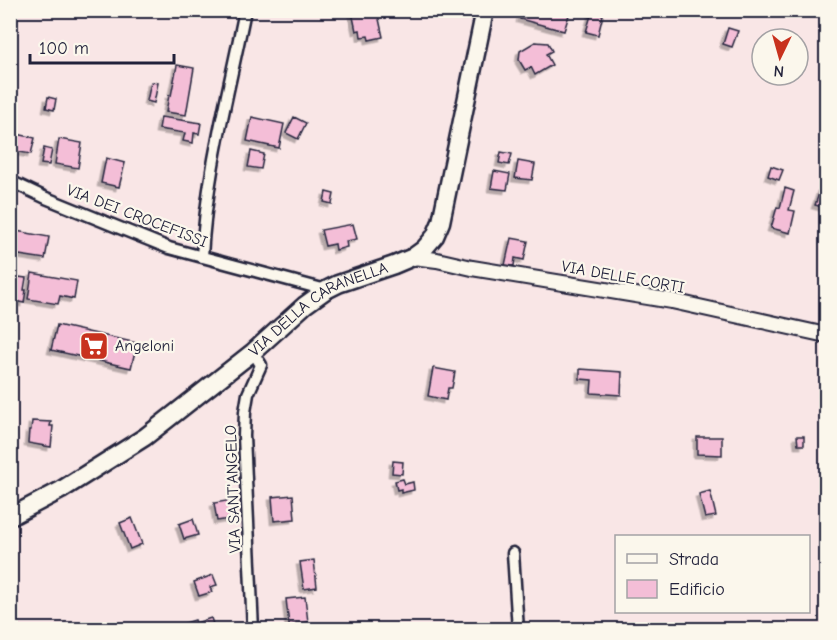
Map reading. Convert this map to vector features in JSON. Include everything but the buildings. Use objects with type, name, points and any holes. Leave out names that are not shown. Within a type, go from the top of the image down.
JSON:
[{"type":"main road","name":"VIA DELLA CARANELLA","points":[[10,517],[61,490],[145,437],[253,352],[305,305],[326,290],[394,265],[413,257],[424,249],[435,236],[441,222],[484,10]]},
{"type":"street","points":[[202,257],[203,227],[225,102],[245,10]]},
{"type":"street","name":"VIA DEI CROCEFISSI","points":[[10,180],[33,193],[169,248],[326,290]]},
{"type":"street","name":"VIA DELLE CORTI","points":[[413,257],[672,300],[826,335]]},
{"type":"street","name":"VIA SANT'ANGELO","points":[[253,352],[261,365],[248,394],[244,436],[254,630]]},
{"type":"street","points":[[513,553],[518,630]]},
{"type":"place","name":"Angeloni","points":[[94,346]]}]
